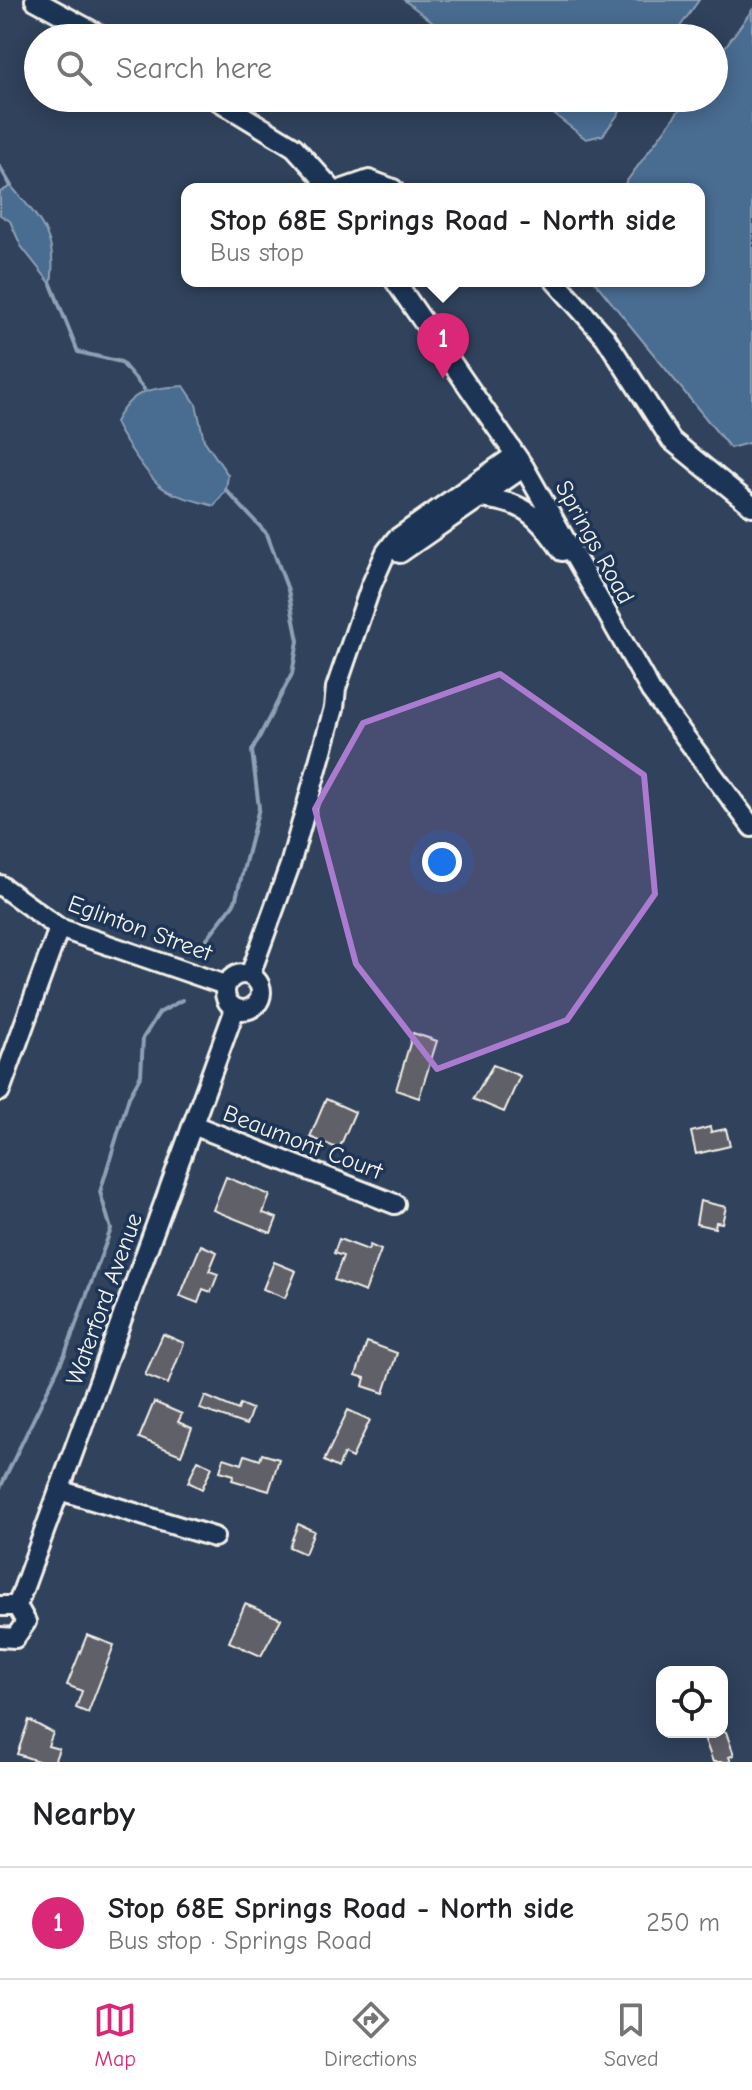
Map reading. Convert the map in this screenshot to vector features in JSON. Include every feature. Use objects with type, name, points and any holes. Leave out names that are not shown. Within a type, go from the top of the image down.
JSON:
[{"type":"street","points":[[35,0],[79,24]]},
{"type":"street","points":[[237,112],[294,147],[327,183]]},
{"type":"street","name":"Springs Road","points":[[399,287],[520,461],[673,723],[752,827]]},
{"type":"street","points":[[560,287],[605,337],[671,440],[752,506]]},
{"type":"street","points":[[334,708],[347,691],[394,559],[478,498],[520,461]]},
{"type":"street","points":[[250,975],[290,865],[334,708],[336,688],[386,552],[396,539],[520,461]]},
{"type":"street","points":[[478,498],[512,502],[534,515],[546,528],[575,570],[653,707],[673,723]]},
{"type":"street","name":"Eglinton Street","points":[[0,885],[59,928],[225,985]]},
{"type":"street","points":[[0,1091],[59,928]]},
{"type":"street","points":[[236,975],[250,975],[260,986],[259,1000],[249,1009],[235,1009],[226,999],[225,985],[236,975]]},
{"type":"street","name":"Waterford Avenue","points":[[1,1640],[15,1638],[24,1629],[25,1616],[8,1606],[59,1490],[235,1009]]},
{"type":"street","name":"Beaumont Court","points":[[193,1125],[395,1204]]},
{"type":"street","points":[[59,1490],[214,1537]]},
{"type":"highlighted area","points":[[500,674],[644,775],[655,894],[567,1020],[437,1069],[356,964],[315,809],[363,723]]},
{"type":"water","points":[[404,0],[699,0],[682,24],[436,24]]},
{"type":"water","points":[[752,10],[752,438],[749,443],[730,448],[599,287],[705,287],[705,183],[625,183],[678,112],[728,112],[728,43]]},
{"type":"water","points":[[551,112],[620,112],[603,135],[586,139]]},
{"type":"water","points":[[11,186],[45,230],[52,253],[51,284],[21,246],[10,221],[0,215],[0,192]]},
{"type":"water","points":[[184,386],[196,404],[204,440],[228,475],[226,490],[214,506],[177,495],[159,485],[135,455],[115,422],[128,402],[143,392]]},
{"type":"building","points":[[413,1033],[437,1041],[419,1098],[396,1090]]},
{"type":"building","points":[[493,1065],[520,1076],[504,1112],[473,1099]]},
{"type":"building","points":[[326,1099],[355,1112],[339,1149],[310,1137]]},
{"type":"building","points":[[710,1127],[711,1132],[726,1129],[730,1146],[696,1154],[691,1132]]},
{"type":"building","points":[[226,1177],[270,1195],[263,1213],[277,1218],[271,1233],[213,1210]]},
{"type":"building","points":[[700,1201],[726,1207],[722,1223],[716,1222],[715,1228],[696,1224]]},
{"type":"building","points":[[339,1239],[368,1250],[370,1245],[381,1250],[365,1292],[334,1280],[343,1256],[334,1253]]},
{"type":"building","points":[[201,1245],[217,1252],[209,1271],[218,1274],[211,1292],[203,1289],[198,1303],[180,1296]]},
{"type":"building","points":[[274,1262],[296,1271],[285,1298],[263,1289]]},
{"type":"building","points":[[163,1334],[184,1343],[168,1384],[145,1375]]},
{"type":"building","points":[[367,1342],[397,1353],[384,1393],[363,1386],[365,1378],[356,1375]]},
{"type":"building","points":[[205,1396],[238,1410],[240,1404],[252,1409],[246,1425],[200,1409]]},
{"type":"building","points":[[154,1402],[182,1414],[178,1422],[192,1428],[181,1455],[139,1438]]},
{"type":"building","points":[[348,1410],[370,1420],[352,1458],[344,1454],[338,1468],[324,1461]]},
{"type":"building","points":[[262,1454],[279,1459],[269,1491],[232,1480],[234,1475],[220,1471],[224,1458],[242,1464],[245,1455],[260,1460]]},
{"type":"building","points":[[198,1460],[212,1467],[202,1489],[188,1482]]},
{"type":"building","points":[[298,1524],[314,1531],[305,1554],[289,1547]]},
{"type":"building","points":[[245,1604],[281,1619],[261,1656],[229,1642]]},
{"type":"building","points":[[87,1635],[114,1645],[88,1713],[76,1708],[82,1691],[67,1685]]},
{"type":"building","points":[[29,1720],[53,1733],[48,1746],[59,1749],[54,1762],[41,1762],[17,1754]]},
{"type":"building","points":[[704,1738],[728,1738],[734,1755],[729,1757],[731,1762],[713,1762]]},
{"type":"waterway","points":[[0,167],[11,186]]},
{"type":"waterway","points":[[51,284],[78,352],[121,362],[144,389]]},
{"type":"waterway","points":[[195,954],[235,902],[259,808],[252,751],[292,674],[298,641],[288,590],[267,534],[226,490]]},
{"type":"waterway","points":[[0,1488],[65,1354],[111,1229],[100,1192],[129,1097],[141,1075],[143,1038],[159,1013],[182,1000]]},
{"type":"place","name":"Stop 68E Springs Road - North side","points":[[443,379]]}]
